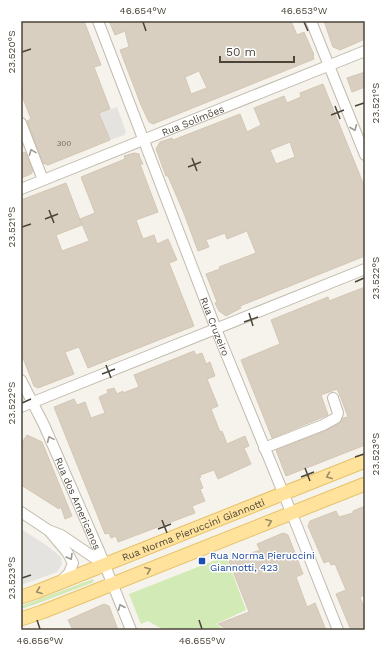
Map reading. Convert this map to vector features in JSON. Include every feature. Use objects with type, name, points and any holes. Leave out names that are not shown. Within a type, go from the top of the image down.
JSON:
[{"type":"main road","name":"Rua Norma Pieruccini Giannotti","points":[[21,597],[365,461]]},
{"type":"main road","name":"Rua Norma Pieruccini Giannotti","points":[[21,619],[365,484]]},
{"type":"street","name":"Rua Cruzeiro","points":[[98,21],[216,329],[292,513],[338,630]]},
{"type":"street","points":[[311,21],[365,155]]},
{"type":"street","name":"Rua Solimões","points":[[21,189],[365,51]]},
{"type":"street","points":[[21,123],[43,180]]},
{"type":"street","points":[[21,407],[365,269]]},
{"type":"street","name":"Rua dos Americanos","points":[[21,380],[33,402],[105,565],[131,630]]},
{"type":"street","points":[[264,448],[323,425],[336,418],[338,413],[333,398]]},
{"type":"street","points":[[21,512],[48,530],[61,535],[105,565]]},
{"type":"street","points":[[48,530],[67,552],[73,563],[69,573],[57,584]]},
{"type":"green space","points":[[226,556],[246,610],[216,624],[225,630],[164,630],[148,621],[141,624],[129,594]]},
{"type":"green space","points":[[93,579],[94,582],[21,609],[21,606]]},
{"type":"shaded area","points":[[117,107],[126,132],[124,135],[110,140],[100,113]]},
{"type":"shaded area","points":[[21,529],[46,545],[61,557],[62,564],[57,572],[21,585]]},
{"type":"building","points":[[21,21],[84,21],[101,65],[94,67],[110,109],[99,113],[110,140],[48,165],[43,163],[27,121],[31,119],[21,93]]},
{"type":"building","points":[[109,21],[291,21],[297,35],[304,32],[314,55],[314,59],[153,124],[149,122],[141,105],[120,50],[129,47],[125,31],[115,35]],"holes":[[[199,71],[207,88],[191,94],[185,77]]]},
{"type":"building","points":[[324,21],[365,21],[365,39],[340,50],[333,47]]},
{"type":"building","points":[[365,72],[365,87],[352,92],[347,78]]},
{"type":"building","points":[[323,84],[365,188],[365,256],[240,306],[241,308],[226,316],[219,311],[215,303],[217,302],[206,274],[220,269],[219,267],[256,253],[247,231],[227,239],[225,233],[206,240],[209,247],[198,251],[183,211],[168,176],[166,176],[156,149],[160,142],[172,138],[173,140],[240,114],[247,132],[261,125],[254,108],[284,96],[287,103],[301,97],[300,93]],"holes":[[[290,142],[295,157],[276,164],[270,150]]]},
{"type":"building","points":[[25,152],[33,171],[31,174],[21,178],[21,154]]},
{"type":"building","points":[[134,153],[139,154],[143,164],[140,164],[158,212],[136,220],[143,239],[154,235],[157,244],[168,239],[177,260],[169,263],[194,326],[88,368],[79,347],[65,352],[74,374],[38,388],[34,386],[21,353],[21,200],[66,183],[82,225],[56,235],[62,251],[89,241],[80,219],[95,213],[81,177],[125,159],[124,156]]},
{"type":"building","points":[[365,287],[365,445],[286,476],[276,450],[325,431],[339,423],[343,418],[348,417],[341,398],[337,389],[321,395],[328,415],[272,438],[241,360],[280,344],[271,320],[328,297],[329,301]]},
{"type":"building","points":[[194,351],[196,355],[202,353],[206,364],[210,362],[215,376],[207,379],[218,406],[211,409],[220,432],[222,431],[227,444],[245,436],[249,446],[244,448],[251,464],[218,479],[214,470],[200,475],[201,477],[199,478],[203,488],[200,489],[205,501],[192,506],[195,513],[118,542],[116,536],[111,538],[109,533],[105,534],[54,407],[74,399],[77,405],[85,402],[91,418],[105,413],[99,397],[108,393],[107,390],[114,388],[117,394],[139,387],[134,375]]},
{"type":"building","points":[[27,435],[42,442],[72,516],[65,519],[61,507],[59,509],[21,485],[21,444]]},
{"type":"building","points":[[365,506],[365,595],[360,597],[365,610],[365,630],[351,630],[336,594],[346,590],[335,564],[331,565],[329,561],[324,563],[308,526],[310,521],[336,511],[339,517],[353,513],[353,511]]},
{"type":"building","points":[[283,533],[288,535],[303,574],[296,577],[307,607],[315,603],[326,630],[228,630],[218,624],[249,612],[229,561],[260,550],[257,544]]},
{"type":"building","points":[[104,604],[109,606],[118,630],[73,630],[68,620]]},
{"type":"place","name":"Rua Norma Pieruccini Giannotti, 423","points":[[202,561]]}]
